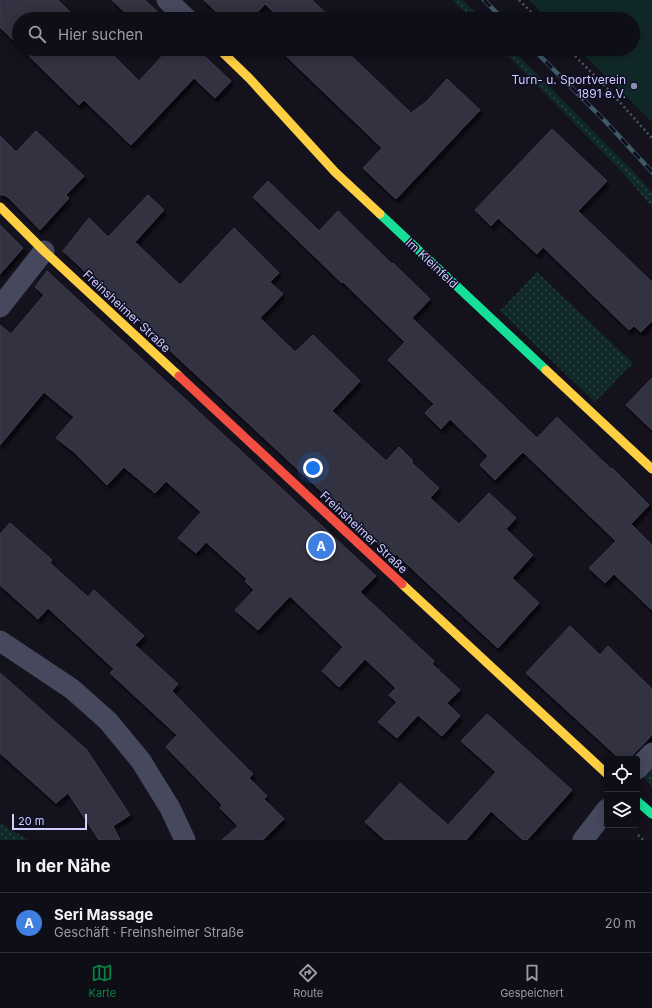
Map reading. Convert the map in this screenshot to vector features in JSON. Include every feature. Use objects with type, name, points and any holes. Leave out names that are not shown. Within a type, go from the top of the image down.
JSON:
[{"type":"street","points":[[167,0],[180,12]]},
{"type":"street","name":"Im Kleinfeld","points":[[226,56],[250,78],[335,172],[652,469]]},
{"type":"street","name":"Freinsheimer Straße","points":[[0,207],[44,251],[604,771]]},
{"type":"street","points":[[0,306],[44,251]]},
{"type":"street","points":[[0,641],[72,689],[108,721],[141,761],[170,808],[185,840]]},
{"type":"street","points":[[640,766],[652,753]]},
{"type":"street","points":[[640,804],[652,814]]},
{"type":"street","points":[[583,840],[604,813]]},
{"type":"path","points":[[519,0],[531,12]]},
{"type":"path","points":[[575,56],[652,138]]},
{"type":"green space","points":[[452,0],[463,0],[475,12],[464,12]]},
{"type":"green space","name":"Turn- u. Sportverein 1891 e.V.","points":[[529,0],[652,0],[652,122],[585,56],[640,56],[640,12],[541,12]]},
{"type":"green space","points":[[508,56],[519,56],[630,168],[652,192],[652,207],[623,173]]},
{"type":"green space","points":[[537,272],[633,363],[595,402],[500,311]]},
{"type":"green space","points":[[652,766],[652,787],[642,776]]},
{"type":"green space","points":[[0,823],[28,840],[0,840]]},
{"type":"building","points":[[0,0],[58,0],[70,12],[12,12],[12,39],[0,27]]},
{"type":"building","points":[[112,0],[145,0],[158,12],[125,12]]},
{"type":"building","points":[[204,0],[312,0],[325,12],[274,12],[265,4],[258,12],[217,12]]},
{"type":"building","points":[[29,56],[114,56],[139,81],[162,56],[204,56],[231,81],[215,98],[194,78],[131,145],[84,100],[79,105]]},
{"type":"building","points":[[286,56],[351,56],[411,113],[426,102],[447,79],[480,110],[396,199],[363,168],[382,148]]},
{"type":"building","points":[[552,129],[607,181],[578,211],[652,282],[652,321],[641,332],[634,326],[629,330],[543,247],[537,254],[498,218],[491,226],[475,210]]},
{"type":"building","points":[[36,131],[84,176],[66,195],[69,198],[40,230],[9,198],[4,195],[0,195],[0,136],[16,152]]},
{"type":"building","points":[[268,181],[319,231],[338,211],[430,299],[412,318],[537,438],[557,417],[649,505],[631,524],[652,545],[652,610],[614,574],[605,583],[589,568],[616,541],[523,452],[495,480],[480,465],[488,456],[450,419],[441,429],[425,413],[434,404],[388,360],[405,342],[253,197]]},
{"type":"building","points":[[148,195],[164,210],[135,242],[180,285],[234,228],[279,273],[270,282],[283,294],[260,318],[295,352],[313,335],[360,381],[332,411],[386,461],[399,447],[413,461],[411,462],[439,488],[430,498],[459,524],[489,493],[516,518],[506,529],[533,555],[512,578],[539,603],[498,648],[396,554],[393,558],[63,251],[89,218],[108,237]]},
{"type":"building","points":[[0,225],[23,248],[0,274]]},
{"type":"building","points":[[47,271],[376,576],[360,592],[434,661],[432,664],[460,690],[447,703],[460,716],[442,736],[418,715],[397,738],[378,722],[397,702],[389,695],[396,688],[365,659],[339,687],[322,671],[343,647],[290,596],[258,630],[235,610],[254,590],[245,581],[247,579],[206,542],[196,553],[178,538],[201,512],[166,481],[155,493],[124,467],[107,485],[74,452],[56,438],[74,417],[44,392],[0,445],[0,325],[11,334],[44,295],[35,287]]},
{"type":"building","points":[[652,378],[652,430],[626,405]]},
{"type":"building","points":[[10,523],[52,560],[50,563],[88,597],[94,590],[144,636],[135,645],[178,684],[172,691],[253,774],[249,778],[267,796],[264,799],[284,819],[263,840],[222,840],[238,826],[220,808],[222,805],[166,747],[177,735],[110,673],[114,669],[48,608],[38,619],[0,585],[0,534]]},
{"type":"building","points":[[570,626],[600,655],[608,646],[652,689],[652,735],[632,756],[617,756],[526,673]]},
{"type":"building","points":[[0,673],[87,750],[130,815],[113,826],[120,840],[99,840],[68,793],[56,803],[0,753]]},
{"type":"building","points":[[487,714],[572,790],[527,840],[523,840],[491,811],[466,840],[385,840],[365,822],[400,783],[448,825],[496,772],[461,741]]},
{"type":"railway","points":[[484,0],[496,12]]},
{"type":"railway","points":[[540,56],[605,121],[652,172]]},
{"type":"traffic: fast","points":[[380,214],[546,370]]},
{"type":"traffic: fast","points":[[640,804],[652,814]]},
{"type":"traffic: slow","points":[[226,56],[249,78],[335,172],[380,214]]},
{"type":"traffic: slow","points":[[0,207],[44,251],[179,376]]},
{"type":"traffic: slow","points":[[546,370],[652,469]]},
{"type":"traffic: slow","points":[[402,584],[604,771]]},
{"type":"traffic: jam","points":[[179,376],[402,584]]},
{"type":"place","name":"Turn- u. Sportverein 1891 e.V.","points":[[634,86]]},
{"type":"place","name":"Seri Massage","points":[[321,546]]}]
